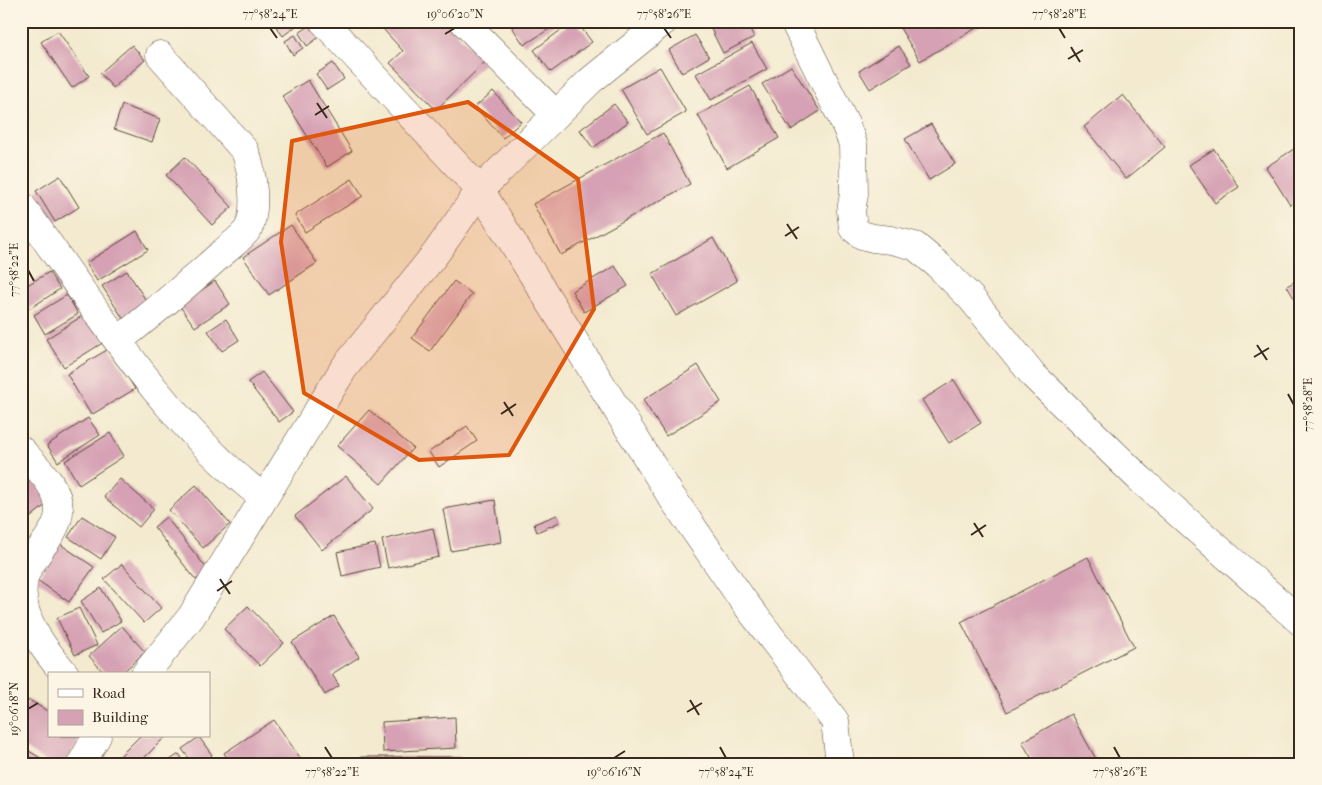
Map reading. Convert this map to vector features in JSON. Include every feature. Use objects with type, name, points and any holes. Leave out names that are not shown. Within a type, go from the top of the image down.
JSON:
[{"type":"street","points":[[322,21],[480,190],[671,496],[742,599],[835,721],[840,764]]},
{"type":"street","points":[[463,21],[556,115]]},
{"type":"street","points":[[146,672],[191,617],[344,368],[436,253],[480,190],[590,81],[664,21]]},
{"type":"street","points":[[794,21],[853,144],[853,228],[868,237],[915,246],[938,265],[971,298],[1034,376],[1141,480],[1301,622]]},
{"type":"street","points":[[118,341],[177,294],[248,229],[252,217],[253,187],[250,164],[244,150],[160,55]]},
{"type":"street","points":[[21,205],[118,341],[184,425],[236,477],[264,498]]},
{"type":"street","points":[[21,450],[48,480],[56,496],[59,511],[54,528],[24,577],[22,595],[31,626],[63,672]]},
{"type":"street","points":[[81,764],[96,738]]},
{"type":"highlighted area","points":[[468,102],[578,179],[594,309],[509,455],[419,460],[304,393],[281,242],[292,141]]},
{"type":"building","points":[[272,21],[292,21],[296,26],[283,36]]},
{"type":"building","points":[[394,21],[444,21],[485,62],[436,110],[390,63],[403,51],[384,30]]},
{"type":"building","points":[[508,21],[562,21],[524,45]]},
{"type":"building","points":[[573,21],[576,21],[592,42],[551,72],[534,50]]},
{"type":"building","points":[[721,21],[746,21],[754,37],[723,53],[710,27]]},
{"type":"building","points":[[911,21],[988,21],[920,61],[900,28]]},
{"type":"building","points":[[311,25],[319,37],[307,46],[299,33]]},
{"type":"building","points":[[58,31],[89,76],[72,88],[41,42]]},
{"type":"building","points":[[295,35],[303,48],[293,55],[285,41]]},
{"type":"building","points":[[695,35],[709,57],[682,73],[669,50]]},
{"type":"building","points":[[752,43],[767,69],[711,100],[696,74]]},
{"type":"building","points":[[132,45],[145,60],[113,88],[100,73]]},
{"type":"building","points":[[899,46],[911,64],[870,89],[859,71]]},
{"type":"building","points":[[333,63],[344,79],[327,90],[316,74]]},
{"type":"building","points":[[791,66],[820,111],[791,130],[762,84]]},
{"type":"building","points":[[660,67],[686,112],[647,134],[621,89]]},
{"type":"building","points":[[308,80],[352,151],[327,167],[282,96]]},
{"type":"building","points":[[750,86],[779,138],[727,168],[698,115]]},
{"type":"building","points":[[493,91],[521,122],[503,138],[475,107]]},
{"type":"building","points":[[1123,95],[1165,147],[1126,179],[1084,127]]},
{"type":"building","points":[[614,104],[628,122],[593,148],[580,130]]},
{"type":"building","points":[[122,105],[160,119],[152,142],[114,129]]},
{"type":"building","points":[[931,124],[955,164],[929,180],[905,139]]},
{"type":"building","points":[[663,133],[690,184],[561,255],[533,204]]},
{"type":"building","points":[[1297,147],[1301,152],[1301,198],[1290,205],[1266,167]]},
{"type":"building","points":[[1214,149],[1239,187],[1215,203],[1189,165]]},
{"type":"building","points":[[185,157],[232,207],[212,225],[166,175]]},
{"type":"building","points":[[60,176],[79,207],[55,222],[36,191]]},
{"type":"building","points":[[352,179],[363,196],[305,232],[295,215]]},
{"type":"building","points":[[291,225],[317,263],[269,295],[243,257]]},
{"type":"building","points":[[137,231],[148,250],[97,281],[86,263]]},
{"type":"building","points":[[713,238],[737,281],[676,316],[652,274]]},
{"type":"building","points":[[615,266],[628,286],[584,312],[572,291]]},
{"type":"building","points":[[127,271],[151,308],[126,323],[102,286]]},
{"type":"building","points":[[49,272],[60,289],[29,309],[21,297],[21,289]]},
{"type":"building","points":[[1301,278],[1301,310],[1287,286]]},
{"type":"building","points":[[215,281],[230,304],[195,327],[179,305]]},
{"type":"building","points":[[454,281],[472,294],[430,351],[412,338]]},
{"type":"building","points":[[67,295],[78,314],[45,334],[34,315]]},
{"type":"building","points":[[87,313],[104,342],[64,367],[46,339]]},
{"type":"building","points":[[226,319],[239,340],[222,351],[208,331]]},
{"type":"building","points":[[110,348],[135,389],[91,415],[67,374]]},
{"type":"building","points":[[698,365],[721,402],[666,436],[643,400]]},
{"type":"building","points":[[262,372],[293,412],[279,422],[248,382]]},
{"type":"building","points":[[954,380],[981,423],[949,443],[922,400]]},
{"type":"building","points":[[369,410],[413,448],[381,484],[337,446]]},
{"type":"building","points":[[88,418],[100,435],[58,462],[47,445]]},
{"type":"building","points":[[467,426],[477,441],[439,467],[429,452]]},
{"type":"building","points":[[110,433],[124,456],[79,485],[65,461]]},
{"type":"building","points":[[346,476],[373,509],[322,550],[295,516]]},
{"type":"building","points":[[31,477],[48,503],[21,525],[21,484]]},
{"type":"building","points":[[120,479],[154,509],[139,527],[104,497]]},
{"type":"building","points":[[196,485],[230,524],[203,548],[169,510]]},
{"type":"building","points":[[495,500],[501,542],[451,551],[443,509]]},
{"type":"building","points":[[557,515],[560,522],[537,532],[534,524]]},
{"type":"building","points":[[82,516],[115,537],[101,559],[68,537]]},
{"type":"building","points":[[166,517],[208,570],[196,580],[154,527]]},
{"type":"building","points":[[433,528],[439,557],[388,568],[382,540]]},
{"type":"building","points":[[60,544],[94,567],[69,602],[37,580]]},
{"type":"building","points":[[375,544],[380,567],[342,576],[337,552]]},
{"type":"building","points":[[1088,557],[1134,647],[1007,712],[961,622]]},
{"type":"building","points":[[122,564],[161,608],[144,623],[104,579]]},
{"type":"building","points":[[101,588],[121,621],[101,633],[81,601]]},
{"type":"building","points":[[248,606],[284,643],[260,666],[224,629]]},
{"type":"building","points":[[79,608],[97,645],[75,655],[57,618]]},
{"type":"building","points":[[334,616],[359,657],[332,674],[339,686],[325,695],[292,642]]},
{"type":"building","points":[[122,626],[145,652],[123,672],[103,672],[89,656]]},
{"type":"building","points":[[29,700],[48,711],[48,738],[81,738],[65,764],[50,764],[21,746],[21,713]]},
{"type":"building","points":[[1071,714],[1096,759],[1088,764],[1035,764],[1022,742]]},
{"type":"building","points":[[455,717],[456,748],[383,752],[382,722]]},
{"type":"building","points":[[274,720],[303,762],[300,764],[231,764],[224,753]]},
{"type":"building","points":[[138,738],[164,738],[138,764],[120,764],[116,760]]},
{"type":"building","points":[[200,738],[212,755],[200,764],[193,764],[182,749]]},
{"type":"building","points":[[21,752],[41,764],[21,764]]},
{"type":"building","points":[[179,754],[186,764],[164,764]]},
{"type":"building","points":[[361,757],[462,757],[462,764],[361,764]]}]
